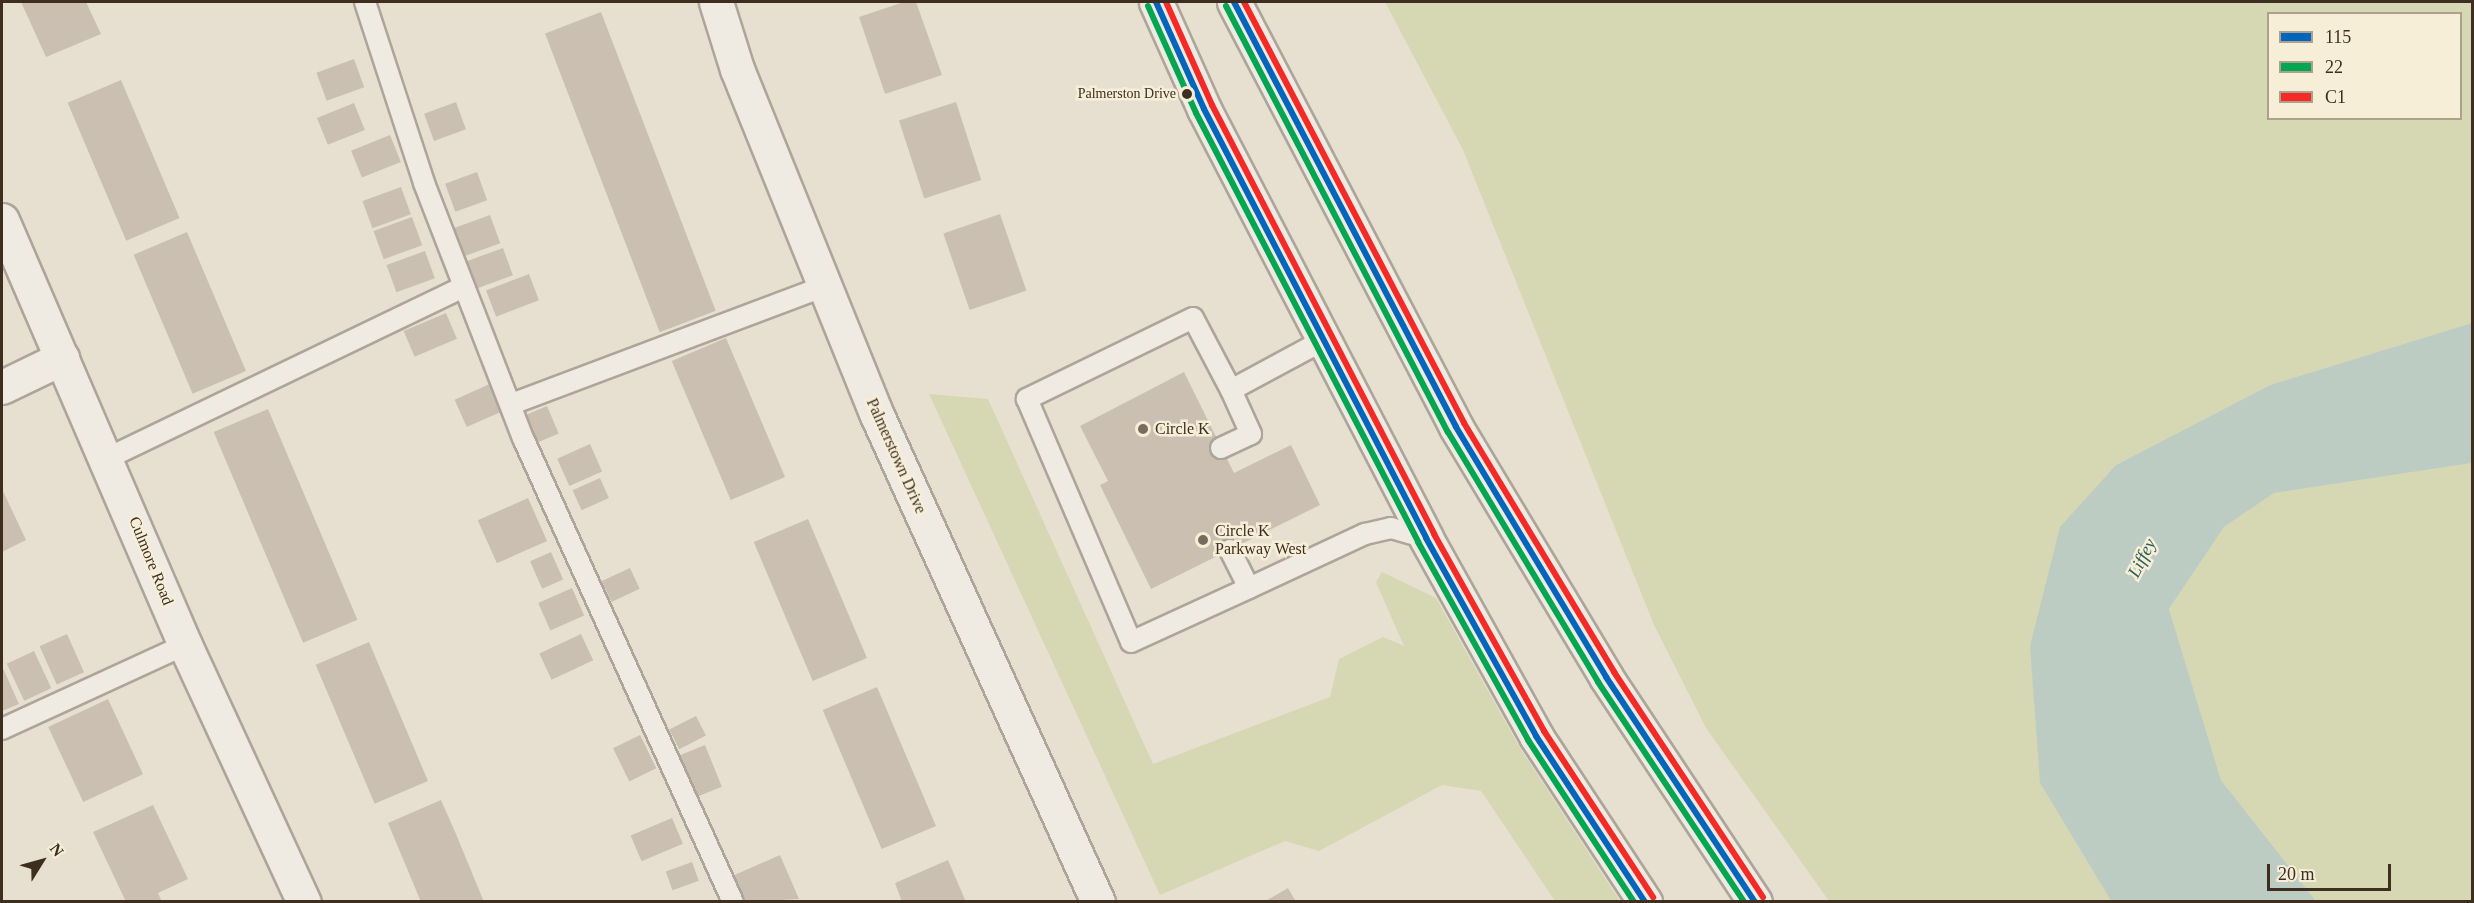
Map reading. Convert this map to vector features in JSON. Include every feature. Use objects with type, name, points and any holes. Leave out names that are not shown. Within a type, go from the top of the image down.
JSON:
[{"type":"main road","name":"Palmerstown Drive","points":[[716,2],[737,69],[876,413],[1098,902]]},
{"type":"main road","points":[[1156,2],[1204,109],[1322,341],[1426,538],[1536,736],[1645,902]]},
{"type":"main road","points":[[1234,2],[1456,427],[1606,677],[1755,902]]},
{"type":"main road","name":"Culmore Road","points":[[2,220],[108,458],[185,645],[304,902]]},
{"type":"main road","points":[[2,387],[62,358]]},
{"type":"lane","points":[[365,2],[464,287],[514,403],[523,438],[733,902]]},
{"type":"lane","points":[[514,403],[825,286]]},
{"type":"lane","points":[[108,458],[464,287]]},
{"type":"lane","points":[[1221,448],[1251,434],[1193,318],[1027,399],[1131,642],[1365,534],[1391,528],[1426,538]]},
{"type":"lane","points":[[1231,390],[1322,341]]},
{"type":"lane","points":[[1230,550],[1249,588]]},
{"type":"lane","points":[[2,729],[185,645]]},
{"type":"green space","points":[[1385,2],[2472,2],[2472,323],[2270,385],[2116,465],[2040,783],[2111,901],[1829,901],[1706,728],[1654,625],[1463,150]]},
{"type":"green space","points":[[929,394],[988,399],[1153,764],[1330,697],[1339,659],[1383,637],[1404,646],[1376,582],[1382,572],[1436,598],[1520,748],[1620,901],[1555,901],[1481,791],[1442,785],[1319,851],[1285,841],[1160,895]]},
{"type":"green space","points":[[2472,463],[2472,901],[2316,901],[2221,780],[2169,609],[2224,527],[2274,493]]},
{"type":"water","name":"Liffey","points":[[2472,323],[2472,463],[2274,493],[2224,527],[2169,609],[2221,780],[2316,901],[2111,901],[2040,783],[2030,646],[2060,527],[2116,465],[2270,385]]},
{"type":"building","points":[[21,2],[86,2],[101,34],[46,57]]},
{"type":"building","points":[[904,2],[916,2],[942,75],[885,94],[859,17]]},
{"type":"building","points":[[601,12],[716,311],[660,332],[545,34]]},
{"type":"building","points":[[354,59],[364,87],[327,101],[316,73]]},
{"type":"building","points":[[121,80],[180,218],[126,241],[68,103]]},
{"type":"building","points":[[456,102],[466,129],[434,141],[424,114]]},
{"type":"building","points":[[956,102],[981,180],[924,199],[899,121]]},
{"type":"building","points":[[354,103],[365,130],[328,145],[317,118]]},
{"type":"building","points":[[390,135],[401,162],[362,178],[351,151]]},
{"type":"building","points":[[477,172],[487,200],[455,212],[445,184]]},
{"type":"building","points":[[401,187],[411,214],[372,228],[362,201]]},
{"type":"building","points":[[1000,214],[1026,291],[970,310],[943,234]]},
{"type":"building","points":[[490,215],[500,243],[462,257],[451,229]]},
{"type":"building","points":[[412,217],[422,245],[384,259],[373,231]]},
{"type":"building","points":[[187,232],[246,371],[193,394],[134,255]]},
{"type":"building","points":[[503,248],[513,275],[475,289],[465,262]]},
{"type":"building","points":[[425,251],[435,278],[396,292],[386,265]]},
{"type":"building","points":[[529,274],[539,300],[496,317],[486,290]]},
{"type":"building","points":[[446,313],[457,339],[415,357],[404,331]]},
{"type":"building","points":[[726,338],[785,477],[731,500],[672,361]]},
{"type":"building","points":[[1184,372],[1234,473],[1291,445],[1320,505],[1151,589],[1100,485],[1108,481],[1080,426]]},
{"type":"building","points":[[492,383],[504,410],[467,427],[455,400]]},
{"type":"building","points":[[547,406],[559,434],[538,443],[526,415]]},
{"type":"building","points":[[268,409],[357,620],[303,643],[214,432]]},
{"type":"building","points":[[590,444],[602,471],[569,486],[557,459]]},
{"type":"building","points":[[600,478],[609,498],[582,510],[573,490]]},
{"type":"building","points":[[2,489],[26,540],[2,552]]},
{"type":"building","points":[[528,498],[547,541],[497,563],[478,520]]},
{"type":"building","points":[[808,519],[867,658],[813,681],[754,542]]},
{"type":"building","points":[[551,552],[563,579],[542,589],[530,561]]},
{"type":"building","points":[[630,568],[640,589],[612,602],[602,581]]},
{"type":"building","points":[[572,588],[584,615],[550,630],[538,603]]},
{"type":"building","points":[[67,634],[84,672],[57,685],[40,646]]},
{"type":"building","points":[[581,634],[593,660],[552,680],[539,653]]},
{"type":"building","points":[[369,642],[428,781],[375,804],[316,665]]},
{"type":"building","points":[[34,651],[51,688],[24,701],[7,664]]},
{"type":"building","points":[[2,666],[19,704],[2,711]]},
{"type":"building","points":[[877,687],[936,826],[882,849],[823,710]]},
{"type":"building","points":[[108,699],[143,774],[83,802],[48,727]]},
{"type":"building","points":[[696,716],[706,736],[679,749],[669,730]]},
{"type":"building","points":[[640,735],[656,768],[629,781],[613,748]]},
{"type":"building","points":[[705,745],[722,787],[696,797],[679,755]]},
{"type":"building","points":[[441,800],[484,902],[421,902],[388,823]]},
{"type":"building","points":[[153,805],[188,879],[158,893],[162,902],[126,902],[93,832]]},
{"type":"building","points":[[672,818],[683,844],[642,861],[631,836]]},
{"type":"building","points":[[780,855],[799,899],[740,902],[730,877]]},
{"type":"building","points":[[948,860],[966,902],[902,902],[895,883]]},
{"type":"building","points":[[692,862],[699,881],[673,890],[666,872]]},
{"type":"building","points":[[1288,888],[1296,902],[1264,902]]},
{"type":"transit line","name":"115","points":[[1156,2],[1204,109],[1426,538],[1536,736],[1645,902]]},
{"type":"transit line","name":"C1","points":[[1166,2],[1212,105],[1434,534],[1544,731],[1653,897]]},
{"type":"transit line","name":"115","points":[[1234,2],[1456,427],[1606,677],[1755,902]]},
{"type":"transit line","name":"C1","points":[[1244,2],[1464,423],[1614,672],[1763,897]]},
{"type":"transit line","name":"22","points":[[1148,6],[1196,113],[1418,542],[1528,740],[1634,902]]},
{"type":"transit line","name":"22","points":[[1226,6],[1448,432],[1598,682],[1744,902]]},
{"type":"place","name":"Palmerston Drive","points":[[1187,94]]},
{"type":"place","name":"Circle K","points":[[1143,429]]},
{"type":"place","name":"Circle K Parkway West","points":[[1203,540]]}]
